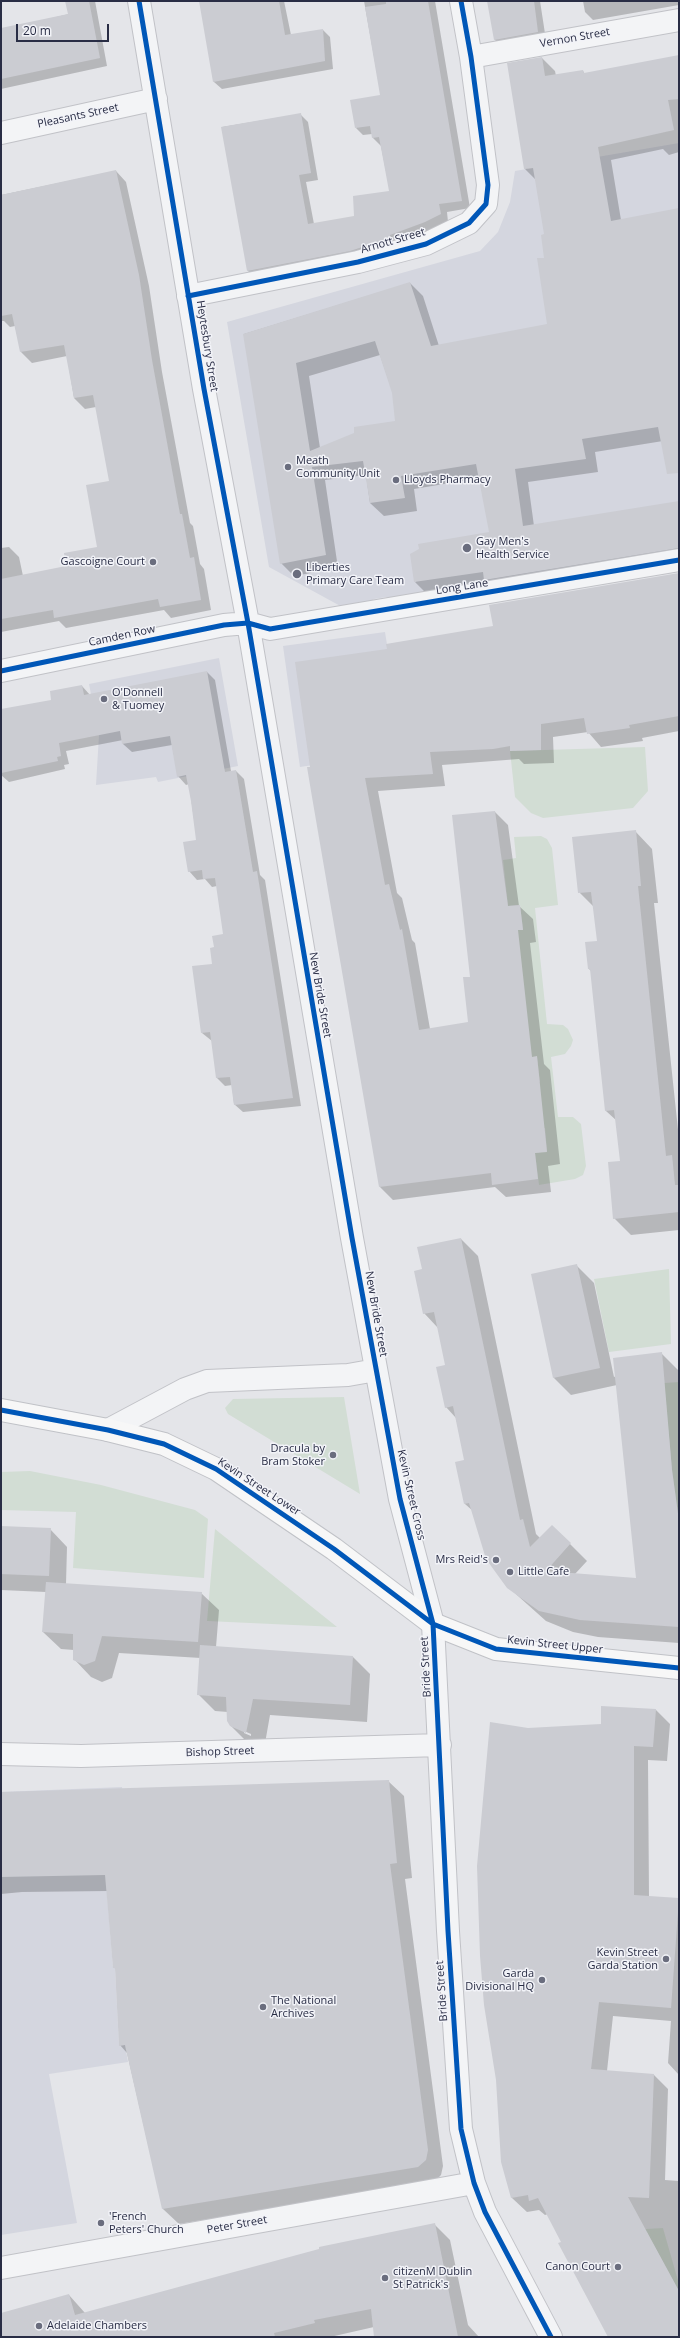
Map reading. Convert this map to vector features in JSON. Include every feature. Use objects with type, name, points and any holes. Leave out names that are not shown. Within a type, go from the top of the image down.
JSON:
[{"type":"main road","name":"Kevin Street Lower","points":[[1,1410],[108,1430],[164,1444],[216,1469],[334,1549],[433,1624]]},
{"type":"main road","name":"Kevin Street Upper","points":[[433,1624],[496,1649],[679,1668]]},
{"type":"street","name":"Heytesbury Street","points":[[139,1],[204,389],[248,623]]},
{"type":"street","name":"Arnott Street","points":[[188,296],[358,262],[426,244],[469,223],[486,204],[488,185],[471,57],[461,1]]},
{"type":"street","name":"Vernon Street","points":[[471,57],[679,20]]},
{"type":"street","name":"Pleasants Street","points":[[1,133],[156,100]]},
{"type":"street","name":"Long Lane","points":[[248,623],[270,629],[679,560]]},
{"type":"street","name":"Camden Row","points":[[1,671],[214,626],[248,623]]},
{"type":"street","name":"New Bride Street","points":[[248,623],[292,893],[376,1370]]},
{"type":"street","points":[[108,1430],[185,1389],[207,1382],[348,1375],[376,1370]]},
{"type":"street","name":"Kevin Street Cross","points":[[376,1370],[400,1499],[433,1624]]},
{"type":"street","name":"Bride Street","points":[[433,1624],[448,1931],[461,2129],[474,2183],[485,2212],[551,2337]]},
{"type":"street","name":"Bishop Street","points":[[1,1754],[81,1756],[440,1745]]},
{"type":"street","name":"Peter Street","points":[[1,2268],[474,2183]]},
{"type":"shaded area","points":[[679,143],[679,552],[394,600],[386,597],[374,599],[368,604],[344,608],[269,567],[227,322],[480,251],[498,232],[510,202],[515,171]]},
{"type":"shaded area","points":[[385,632],[404,751],[300,767],[283,646]]},
{"type":"shaded area","points":[[219,658],[238,766],[158,782],[156,777],[96,785],[99,735],[89,684]]},
{"type":"shaded area","points":[[645,747],[648,791],[633,808],[543,818],[531,813],[515,797],[510,751]]},
{"type":"shaded area","points":[[541,836],[547,839],[552,848],[558,905],[535,908],[547,1024],[563,1025],[568,1029],[573,1040],[571,1046],[565,1054],[551,1057],[558,1117],[573,1117],[581,1124],[586,1166],[583,1175],[575,1179],[539,1185],[535,1153],[547,1151],[545,1128],[533,1129],[528,1083],[540,1082],[537,1057],[525,1058],[511,931],[523,929],[520,905],[508,906],[503,860],[516,858],[514,837]]},
{"type":"shaded area","points":[[669,1269],[671,1344],[609,1352],[594,1279]]},
{"type":"shaded area","points":[[679,1382],[679,1521],[672,1470],[664,1383]]},
{"type":"shaded area","points":[[344,1397],[360,1494],[228,1414],[225,1408],[233,1399]]},
{"type":"shaded area","points":[[30,1471],[101,1485],[195,1510],[208,1519],[204,1578],[73,1568],[76,1512],[1,1510],[1,1472]]},
{"type":"shaded area","points":[[215,1529],[337,1627],[207,1621]]},
{"type":"shaded area","points":[[122,1787],[126,1867],[107,1894],[113,1967],[115,1968],[119,2045],[125,2045],[128,2062],[49,2074],[77,2223],[1,2235],[1,1792]]},
{"type":"shaded area","points":[[663,2228],[679,2284],[679,2291],[645,2229]]},
{"type":"building","points":[[65,1],[89,1],[100,58],[1,79],[1,28],[68,14]]},
{"type":"building","points":[[199,1],[279,1],[285,35],[323,29],[325,61],[213,82]]},
{"type":"building","points":[[386,1],[428,1],[462,201],[439,204],[441,214],[425,222],[390,235],[390,238],[350,251],[247,271],[221,127],[301,113],[311,173],[299,175],[308,224],[354,216],[353,196],[389,191],[379,137],[372,138],[370,126],[355,128],[350,100],[380,95],[365,7],[386,4]]},
{"type":"building","points":[[487,1],[534,1],[538,32],[494,40]]},
{"type":"building","points":[[679,55],[679,99],[668,100],[674,130],[598,147],[611,221],[679,208],[679,473],[667,474],[658,427],[582,439],[586,459],[515,469],[523,526],[679,501],[679,548],[484,580],[483,572],[414,582],[410,554],[419,549],[418,544],[489,532],[476,464],[401,476],[405,498],[370,503],[363,461],[312,467],[326,555],[280,564],[243,334],[410,282],[431,346],[547,324],[537,258],[544,258],[541,235],[544,234],[533,168],[524,169],[507,63],[542,57],[545,76],[583,70],[584,73]],"holes":[[[375,341],[392,393],[395,421],[354,427],[354,433],[310,451],[296,363]]]},
{"type":"building","points":[[116,170],[139,275],[152,360],[180,514],[182,514],[190,558],[194,557],[201,600],[160,607],[158,599],[54,618],[53,610],[1,619],[1,579],[66,566],[64,553],[97,547],[86,485],[109,481],[93,395],[74,398],[64,345],[20,352],[12,314],[1,316],[1,195]]},
{"type":"building","points":[[679,573],[679,716],[629,725],[630,728],[587,734],[584,718],[541,724],[541,750],[510,751],[510,746],[493,749],[430,752],[433,774],[365,778],[385,885],[389,884],[400,930],[402,929],[419,1030],[468,1022],[463,977],[470,977],[452,815],[495,811],[508,906],[520,905],[523,930],[518,930],[532,1057],[537,1056],[547,1152],[535,1153],[538,1179],[492,1185],[491,1173],[379,1187],[307,767],[310,767],[295,662],[387,649],[386,644],[493,626],[489,605]]},
{"type":"building","points":[[207,671],[225,772],[236,770],[253,872],[257,871],[293,1098],[234,1105],[230,1077],[216,1078],[210,1032],[201,1033],[192,966],[212,964],[210,948],[214,947],[212,936],[223,934],[215,878],[203,879],[202,870],[188,872],[183,842],[196,840],[191,801],[186,775],[177,777],[170,736],[122,744],[120,731],[59,743],[61,756],[57,757],[58,761],[1,773],[1,709],[51,700],[50,691],[82,685],[84,695]]},
{"type":"building","points":[[636,830],[641,886],[638,886],[666,1156],[672,1155],[675,1185],[679,1185],[679,1212],[613,1219],[608,1162],[620,1161],[614,1110],[605,1111],[590,969],[588,969],[585,942],[597,941],[591,892],[578,893],[572,837]]},
{"type":"building","points":[[461,1238],[520,1520],[523,1519],[530,1547],[552,1525],[571,1543],[546,1571],[636,1578],[613,1358],[662,1352],[672,1470],[679,1521],[679,1627],[580,1620],[539,1611],[507,1588],[486,1559],[469,1503],[464,1504],[455,1462],[464,1460],[453,1406],[445,1408],[436,1367],[445,1365],[434,1312],[423,1314],[414,1271],[422,1269],[417,1247]]},
{"type":"building","points":[[577,1264],[600,1368],[553,1378],[531,1274]]},
{"type":"building","points":[[1,1526],[51,1528],[49,1576],[1,1574]]},
{"type":"building","points":[[46,1582],[202,1592],[198,1642],[102,1636],[95,1661],[84,1665],[73,1660],[73,1634],[42,1632]]},
{"type":"building","points":[[200,1645],[353,1656],[350,1705],[253,1699],[246,1733],[230,1726],[227,1721],[226,1697],[197,1695]]},
{"type":"building","name":"Garda Divisional HQ","points":[[601,1706],[656,1709],[653,1747],[634,1746],[634,1895],[679,1898],[671,2008],[599,2002],[591,2069],[654,2074],[649,2198],[628,2197],[679,2291],[679,2337],[608,2337],[558,2243],[561,2242],[538,2198],[529,2201],[528,2195],[511,2198],[501,2162],[496,2080],[484,2005],[480,1956],[477,1866],[490,1722],[528,1728],[601,1724]]},
{"type":"building","name":"The National Archives","points":[[389,1780],[397,1863],[390,1864],[428,2150],[426,2160],[418,2167],[162,2209],[125,2045],[119,2046],[115,1968],[113,1968],[105,1875],[1,1877],[1,1792]]},
{"type":"building","points":[[435,2223],[458,2337],[374,2337],[371,2309],[314,2320],[315,2323],[274,2333],[275,2337],[1,2337],[1,2313],[69,2294],[75,2315],[319,2249],[319,2247]]},
{"type":"cycle path","points":[[139,1],[204,389],[248,623],[352,1238],[400,1499],[433,1624],[448,1931],[461,2129],[474,2183],[485,2212],[551,2337]]},
{"type":"cycle path","points":[[188,296],[358,262],[426,244],[469,223],[486,204],[488,185],[471,57],[461,1]]},
{"type":"cycle path","points":[[1,671],[224,625],[248,623],[270,629],[679,560]]},
{"type":"cycle path","points":[[1,1410],[108,1430],[164,1444],[216,1469],[334,1549],[433,1624],[496,1649],[679,1668]]},
{"type":"place","name":"Meath Community Unit","points":[[288,467]]},
{"type":"place","name":"Lloyds Pharmacy","points":[[396,480]]},
{"type":"place","name":"Gay Men's Health Service","points":[[467,548]]},
{"type":"place","name":"Gascoigne Court","points":[[153,562]]},
{"type":"place","name":"Liberties Primary Care Team","points":[[297,574]]},
{"type":"place","name":"O'Donnell & Tuomey","points":[[104,699]]},
{"type":"place","name":"Dracula by Bram Stoker","points":[[333,1455]]},
{"type":"place","name":"Mrs Reid's","points":[[496,1560]]},
{"type":"place","name":"Little Cafe","points":[[510,1572]]},
{"type":"place","name":"Kevin Street Garda Station","points":[[666,1959]]},
{"type":"place","name":"Garda Divisional HQ","points":[[542,1980]]},
{"type":"place","name":"The National Archives","points":[[263,2007]]},
{"type":"place","name":"'French Peters' Church","points":[[101,2223]]},
{"type":"place","name":"Canon Court","points":[[618,2267]]},
{"type":"place","name":"citizenM Dublin St Patrick's","points":[[385,2278]]},
{"type":"place","name":"Adelaide Chambers","points":[[39,2326]]}]
